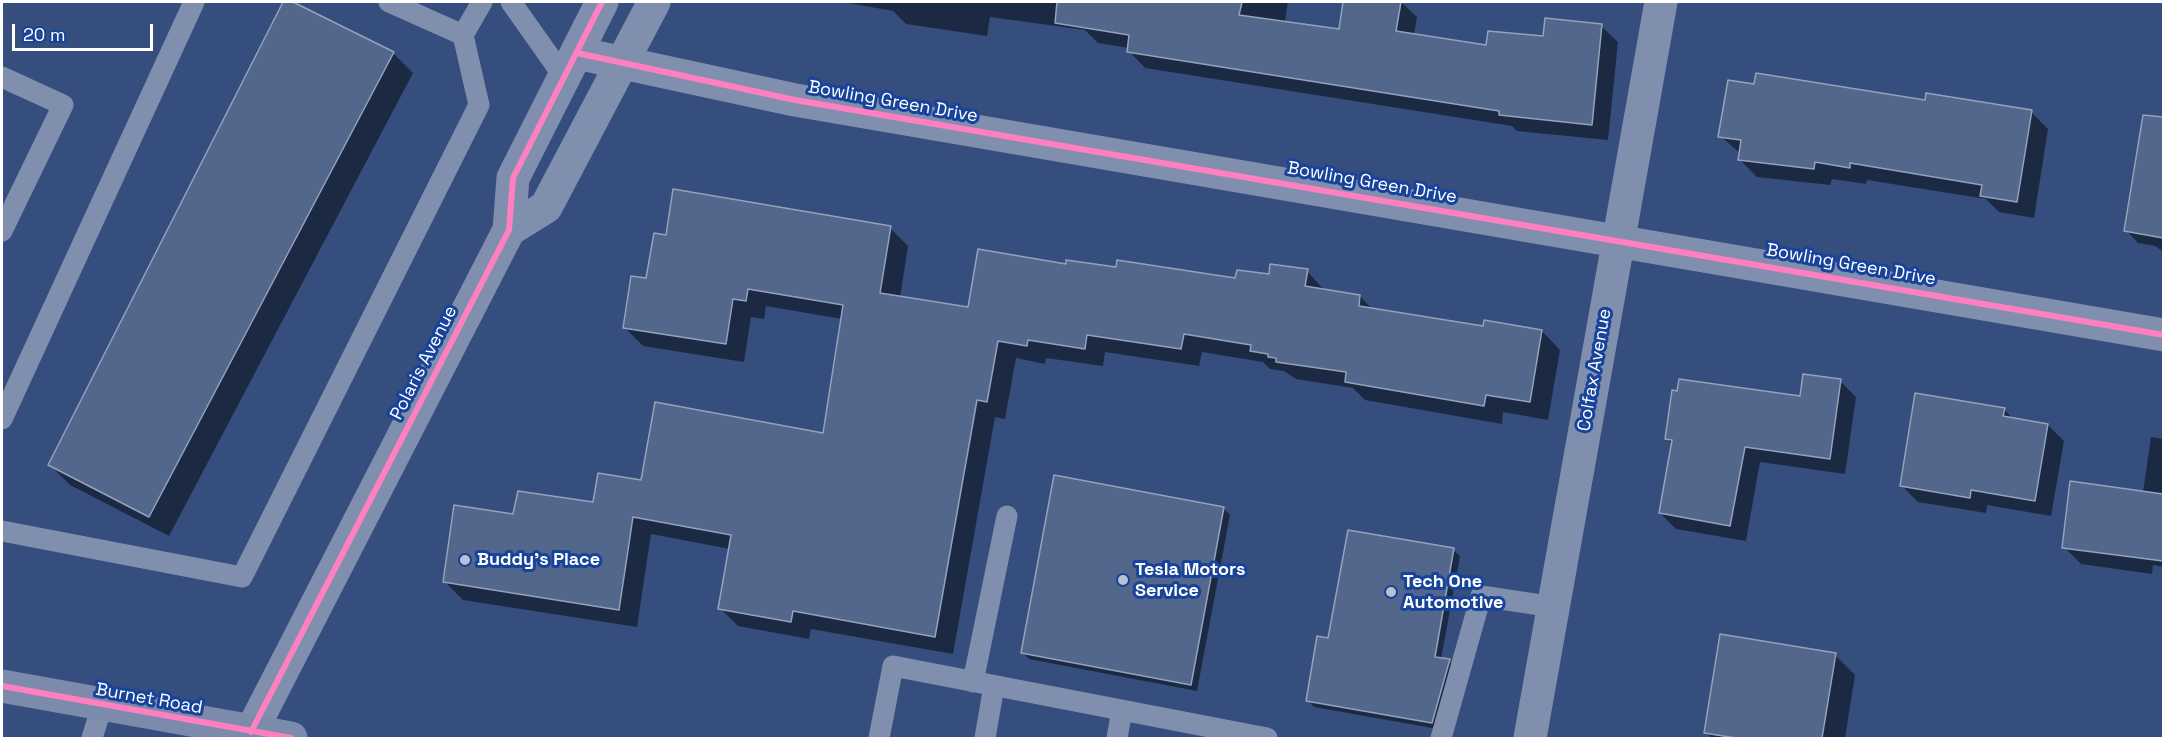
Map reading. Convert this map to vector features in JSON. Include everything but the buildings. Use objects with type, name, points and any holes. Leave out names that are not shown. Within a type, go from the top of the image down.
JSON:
[{"type":"main road","name":"Burnet Road","points":[[2,686],[102,706],[291,738]]},
{"type":"street","name":"Polaris Avenue","points":[[251,732],[509,230],[513,178],[602,2]]},
{"type":"street","points":[[509,230],[546,207],[654,2]]},
{"type":"street","name":"Colfax Avenue","points":[[1530,738],[1661,2]]},
{"type":"street","name":"Bowling Green Drive","points":[[571,65],[622,64],[795,100],[2163,335]]},
{"type":"lane","points":[[2,419],[194,2]]},
{"type":"lane","points":[[389,2],[463,35]]},
{"type":"lane","points":[[2,531],[242,577],[480,105],[463,35],[482,2]]},
{"type":"lane","points":[[511,2],[571,65]]},
{"type":"lane","points":[[2,77],[63,105],[2,231]]},
{"type":"lane","points":[[973,682],[1007,516]]},
{"type":"lane","points":[[1441,738],[1481,596],[1554,607]]},
{"type":"lane","points":[[879,738],[892,666],[1122,710],[1231,735],[1267,738]]},
{"type":"lane","points":[[985,738],[994,686]]},
{"type":"lane","points":[[92,738],[102,706]]},
{"type":"lane","points":[[1117,738],[1122,710]]},
{"type":"cycle path","points":[[251,732],[509,230],[513,178],[602,2]]},
{"type":"cycle path","points":[[577,53],[795,100],[2164,335]]},
{"type":"cycle path","points":[[2,686],[291,738]]},
{"type":"place","name":"Buddy's Place","points":[[465,560]]},
{"type":"place","name":"Tesla Motors Service","points":[[1123,580]]},
{"type":"place","name":"Tech One Automotive","points":[[1391,592]]}]
